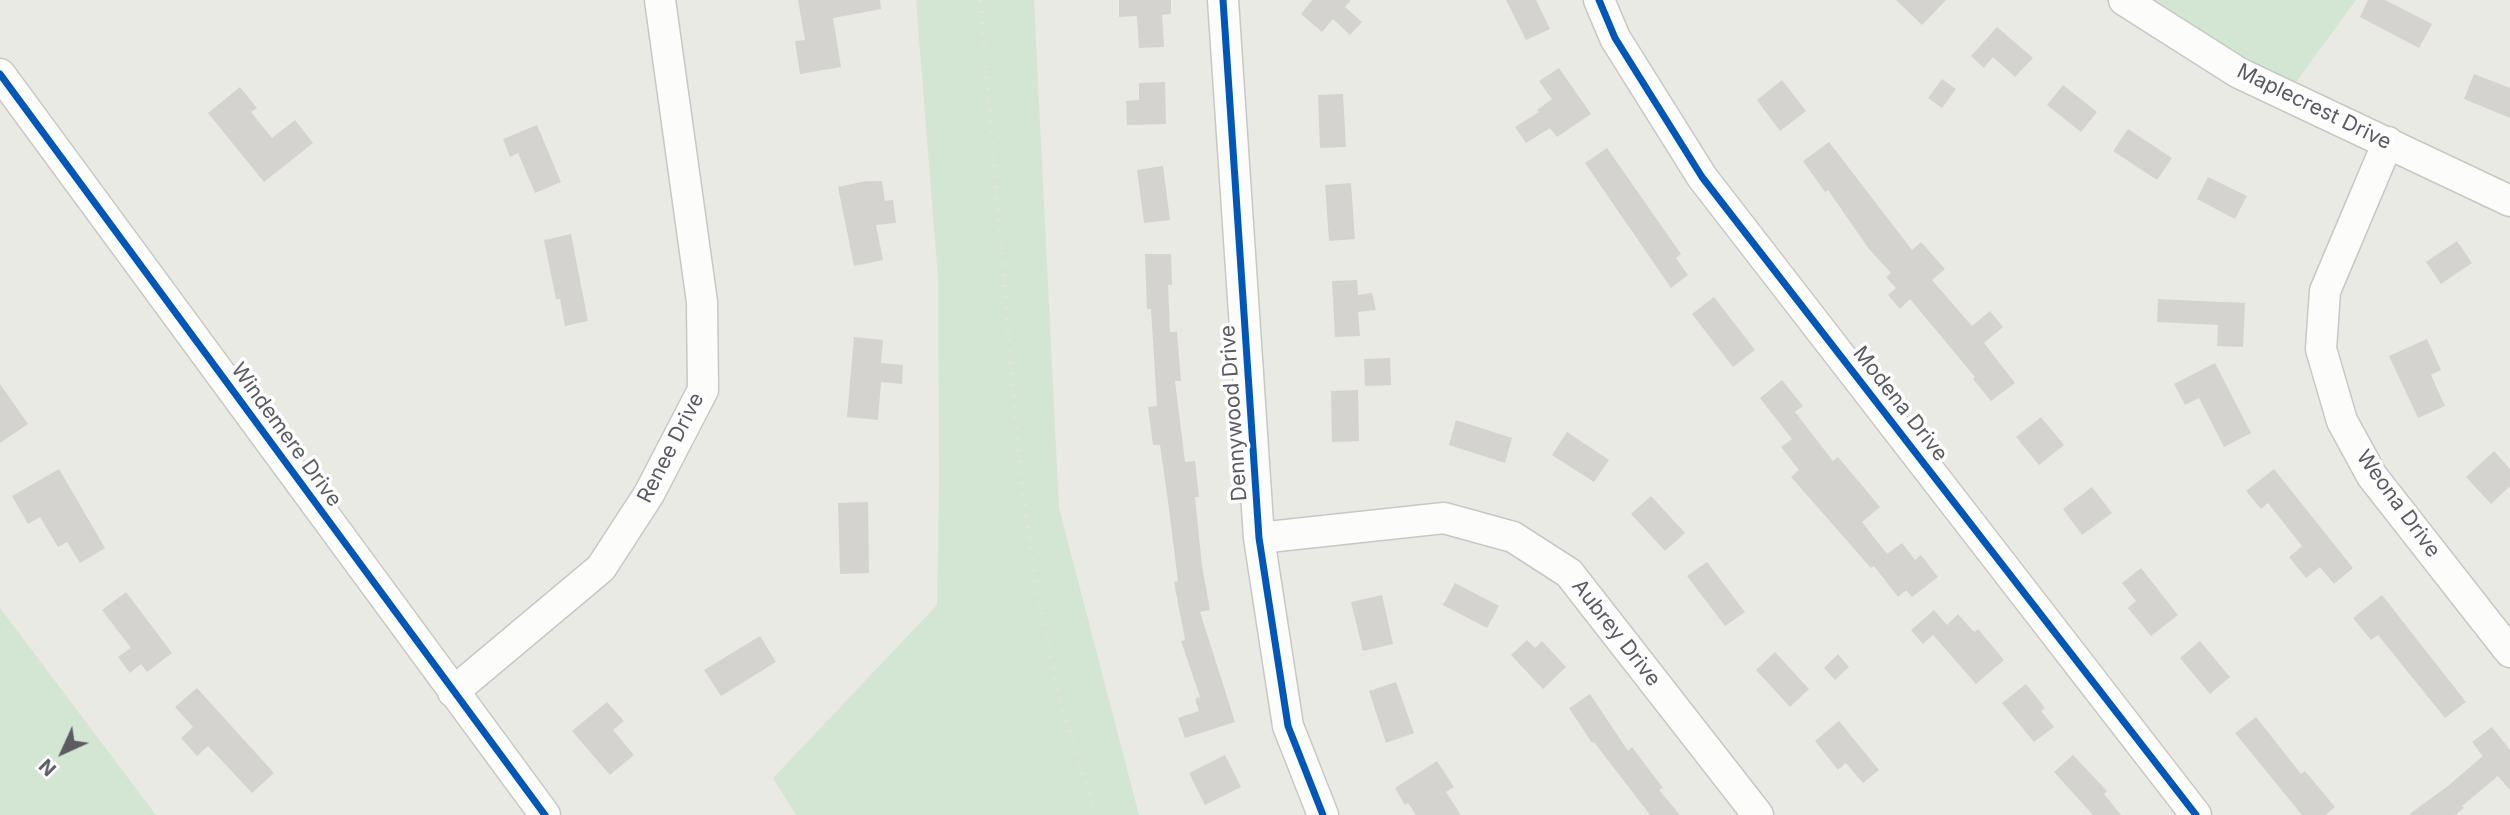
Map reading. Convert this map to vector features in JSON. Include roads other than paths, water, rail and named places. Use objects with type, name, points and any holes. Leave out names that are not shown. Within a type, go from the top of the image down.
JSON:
[{"type":"street","name":"Renee Drive","points":[[453,692],[601,568],[649,494],[704,390],[702,302],[660,0]]},
{"type":"street","name":"Dennywood Drive","points":[[1223,0],[1259,538],[1288,726],[1323,815]]},
{"type":"street","name":"Modena Drive","points":[[1599,0],[1615,38],[1702,177],[2196,815]]},
{"type":"street","name":"Maplecrest Drive","points":[[2124,0],[2239,73],[2510,201]]},
{"type":"street","name":"Windemere Drive","points":[[0,74],[545,815]]},
{"type":"street","name":"Weona Drive","points":[[2388,142],[2325,291],[2321,349],[2342,421],[2372,476],[2510,652]]},
{"type":"street","name":"Aubrey Drive","points":[[1259,538],[1444,518],[1513,537],[1569,573],[1758,815]]},
{"type":"railway","points":[[980,0],[1020,471],[1036,587],[1061,704],[1096,815]]}]
